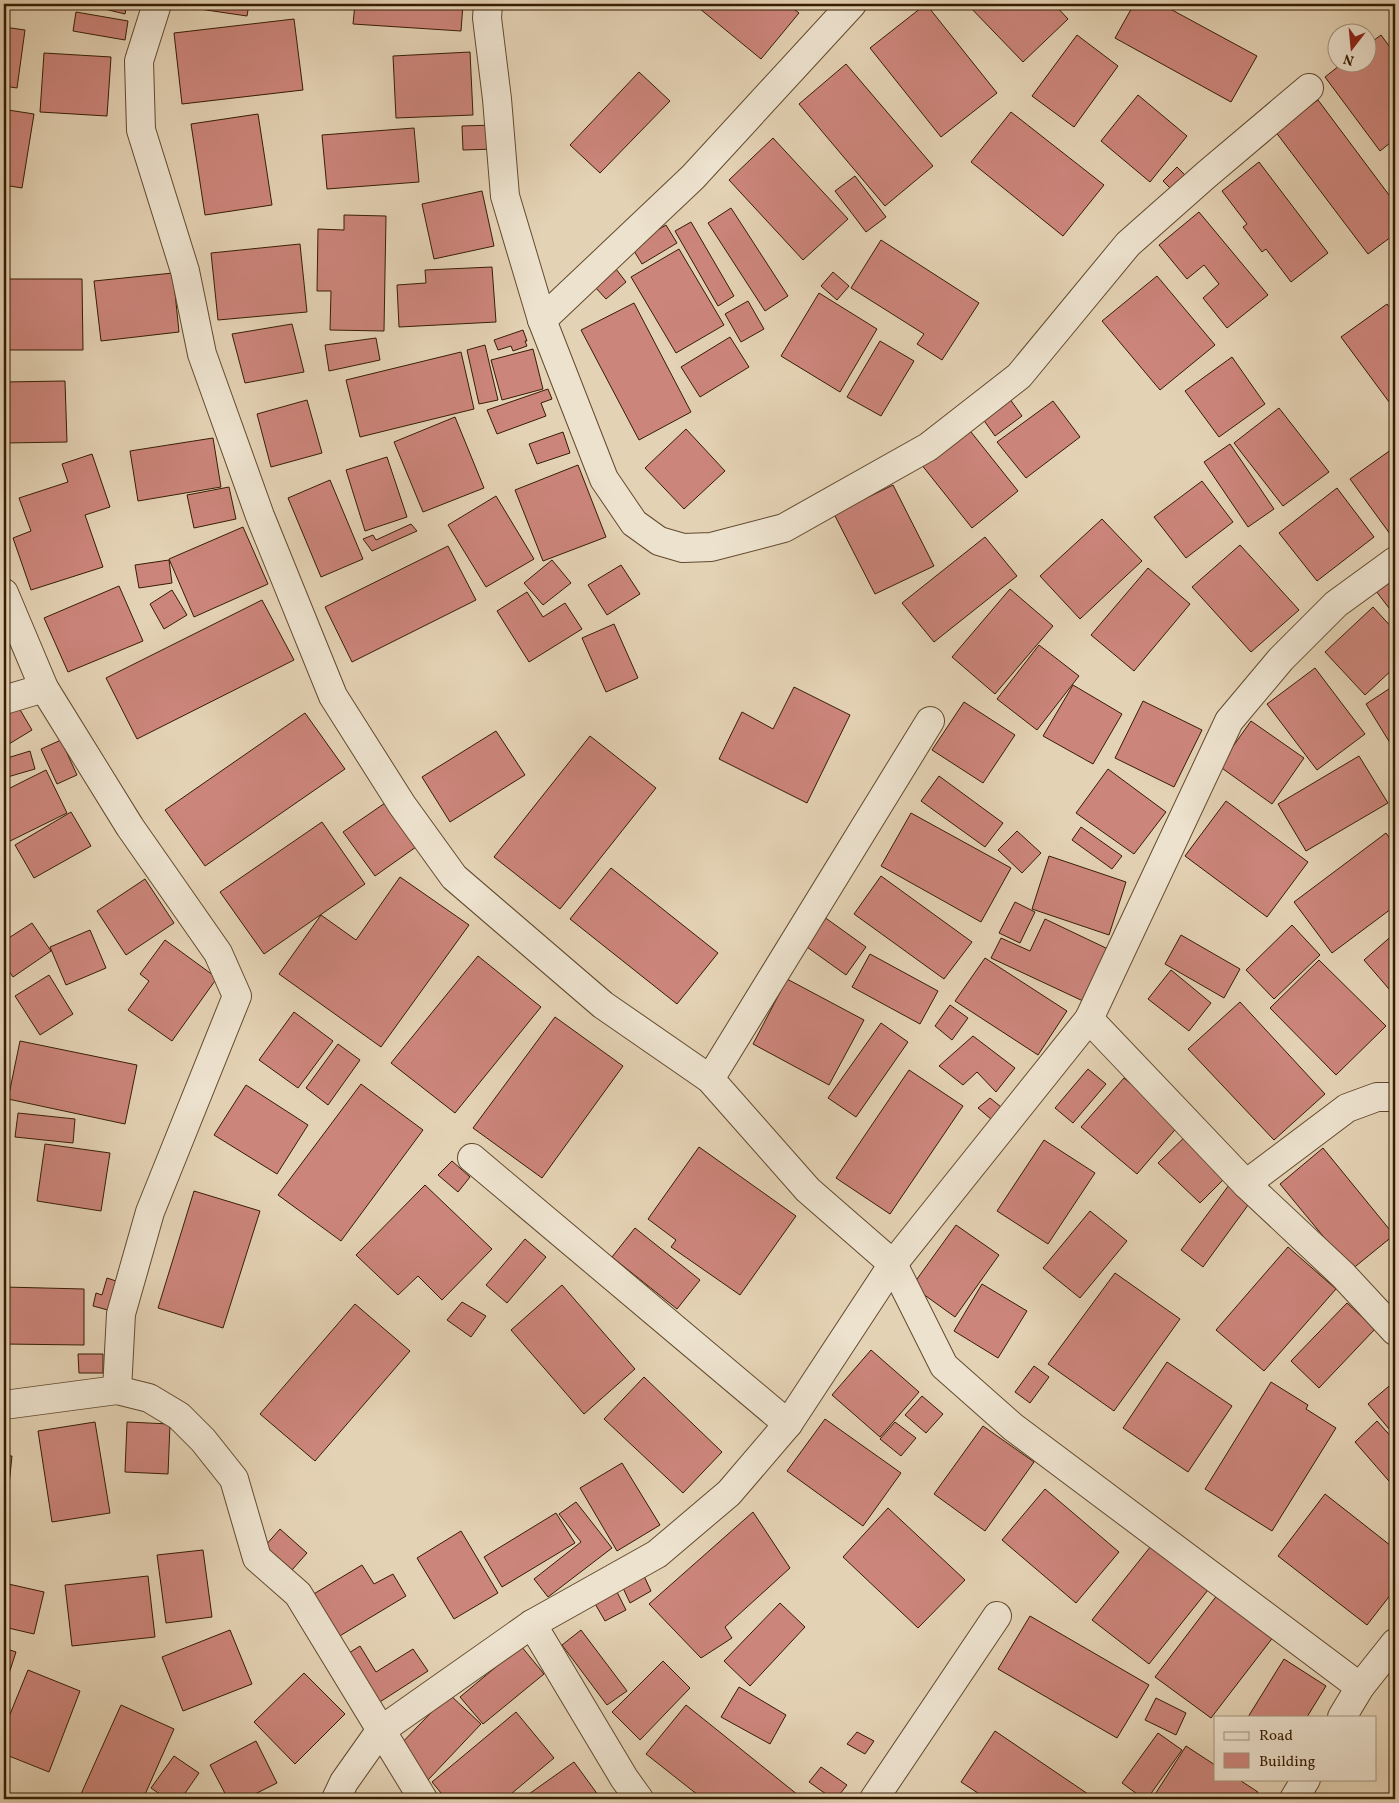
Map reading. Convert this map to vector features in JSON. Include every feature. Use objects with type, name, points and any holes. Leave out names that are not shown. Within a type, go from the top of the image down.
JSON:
[{"type":"street","points":[[157,4],[139,61],[141,130],[185,271],[202,354],[260,516],[333,696],[402,805],[454,877],[603,1005],[710,1079],[808,1190],[893,1264],[944,1366],[1013,1427],[1360,1687]]},
{"type":"street","points":[[488,4],[487,18],[505,196],[542,320],[604,479],[634,523],[659,540],[683,548],[711,548],[784,528],[928,447],[1019,376],[1128,244],[1309,88]]},
{"type":"street","points":[[542,320],[692,177],[852,4]]},
{"type":"street","points":[[336,1799],[344,1782],[380,1731],[532,1624],[657,1554],[729,1493],[788,1424],[893,1264],[1089,1019],[1229,721],[1281,659],[1336,604],[1395,561]]},
{"type":"street","points":[[4,593],[44,688],[130,827],[218,953],[237,996],[150,1212],[121,1314],[117,1390]]},
{"type":"street","points":[[4,700],[44,688]]},
{"type":"street","points":[[710,1079],[930,721]]},
{"type":"street","points":[[1089,1019],[1246,1184],[1342,1275],[1395,1331]]},
{"type":"street","points":[[1246,1184],[1347,1108],[1377,1097],[1395,1097]]},
{"type":"street","points":[[472,1158],[788,1424]]},
{"type":"street","points":[[4,1405],[117,1390],[149,1398],[179,1416],[203,1440],[234,1479],[257,1558],[298,1594],[423,1799]]},
{"type":"street","points":[[874,1799],[997,1616]]},
{"type":"street","points":[[532,1624],[639,1799]]},
{"type":"street","points":[[1343,1716],[1360,1687],[1395,1643]]},
{"type":"street","points":[[1294,1799],[1305,1780]]},
{"type":"building","points":[[84,4],[127,4],[125,14]]},
{"type":"building","points":[[179,4],[249,4],[247,16],[179,6]]},
{"type":"building","points":[[355,4],[463,4],[461,31],[353,24]]},
{"type":"building","points":[[665,4],[678,4],[674,10]]},
{"type":"building","points":[[694,4],[787,4],[799,13],[761,59]]},
{"type":"building","points":[[926,4],[997,93],[941,137],[870,48]]},
{"type":"building","points":[[967,4],[1054,4],[1068,19],[1023,62]]},
{"type":"building","points":[[1134,4],[1161,4],[1257,56],[1231,102],[1115,38]]},
{"type":"building","points":[[76,12],[128,21],[125,40],[73,31]]},
{"type":"building","points":[[294,19],[303,90],[182,104],[174,33]]},
{"type":"building","points":[[4,27],[25,30],[17,88],[4,86]]},
{"type":"building","points":[[1077,35],[1118,66],[1074,127],[1032,96]]},
{"type":"building","points":[[1381,35],[1395,54],[1395,139],[1380,151],[1325,77],[1331,72],[1376,72],[1376,39]]},
{"type":"building","points":[[470,52],[473,115],[396,118],[393,56]]},
{"type":"building","points":[[44,53],[111,57],[107,116],[40,112]]},
{"type":"building","points":[[846,64],[933,166],[885,206],[799,104]]},
{"type":"building","points":[[639,72],[670,101],[600,173],[570,145]]},
{"type":"building","points":[[1138,95],[1187,136],[1150,182],[1101,141]]},
{"type":"building","points":[[1318,100],[1395,203],[1395,234],[1368,254],[1275,131]]},
{"type":"building","points":[[8,110],[34,114],[22,188],[4,185],[4,137]]},
{"type":"building","points":[[1011,112],[1104,185],[1063,236],[971,162]]},
{"type":"building","points":[[258,114],[272,205],[205,215],[191,124]]},
{"type":"building","points":[[494,125],[495,149],[463,150],[462,126]]},
{"type":"building","points":[[414,128],[419,182],[327,189],[322,135]]},
{"type":"building","points":[[773,138],[848,219],[803,260],[729,180]]},
{"type":"building","points":[[1259,162],[1328,253],[1291,282],[1266,249],[1262,252],[1243,227],[1247,224],[1222,191]]},
{"type":"building","points":[[1177,167],[1192,182],[1178,196],[1163,181]]},
{"type":"building","points":[[855,176],[886,217],[866,232],[835,191]]},
{"type":"building","points":[[482,191],[494,246],[434,259],[422,204]]},
{"type":"building","points":[[731,208],[788,296],[765,311],[708,223]]},
{"type":"building","points":[[1199,212],[1268,295],[1227,328],[1203,298],[1219,284],[1204,265],[1187,279],[1159,245]]},
{"type":"building","points":[[344,215],[386,216],[384,331],[330,330],[331,291],[317,291],[318,229],[344,230]]},
{"type":"building","points":[[691,222],[734,296],[718,306],[675,231]]},
{"type":"building","points":[[666,225],[677,243],[642,264],[631,246]]},
{"type":"building","points":[[881,240],[979,303],[942,360],[917,344],[924,334],[851,288]]},
{"type":"building","points":[[300,244],[307,312],[218,320],[211,253]]},
{"type":"building","points":[[679,249],[724,325],[676,353],[631,277]]},
{"type":"building","points":[[492,267],[496,322],[399,327],[397,285],[426,283],[425,270]]},
{"type":"building","points":[[616,269],[626,282],[606,299],[595,287]]},
{"type":"building","points":[[833,272],[849,286],[837,300],[821,286]]},
{"type":"building","points":[[173,273],[179,332],[101,341],[94,281]]},
{"type":"building","points":[[1157,276],[1215,345],[1160,390],[1102,321]]},
{"type":"building","points":[[4,279],[82,279],[83,350],[4,350]]},
{"type":"building","points":[[819,293],[877,329],[840,392],[781,356]]},
{"type":"building","points":[[748,301],[764,329],[741,342],[725,314]]},
{"type":"building","points":[[634,303],[691,412],[639,440],[581,330]]},
{"type":"building","points":[[1387,304],[1395,315],[1395,410],[1341,337]]},
{"type":"building","points":[[292,324],[304,372],[245,383],[232,334]]},
{"type":"building","points":[[523,330],[527,346],[513,351],[511,346],[498,350],[494,340]]},
{"type":"building","points":[[730,337],[749,367],[700,397],[681,367]]},
{"type":"building","points":[[376,338],[380,360],[329,371],[325,345]]},
{"type":"building","points":[[880,341],[914,361],[881,416],[847,397]]},
{"type":"building","points":[[485,345],[498,400],[479,404],[467,350]]},
{"type":"building","points":[[533,349],[543,389],[502,400],[491,360]]},
{"type":"building","points":[[461,352],[474,409],[360,437],[346,380]]},
{"type":"building","points":[[1232,357],[1265,404],[1219,437],[1185,391]]},
{"type":"building","points":[[65,381],[67,442],[4,443],[4,382]]},
{"type":"building","points":[[548,389],[552,399],[541,403],[546,416],[497,434],[487,410]]},
{"type":"building","points":[[1007,395],[1022,416],[995,436],[980,415]]},
{"type":"building","points":[[307,400],[322,453],[271,467],[257,414]]},
{"type":"building","points":[[1053,401],[1080,437],[1026,478],[997,442]]},
{"type":"building","points":[[1279,408],[1329,472],[1283,506],[1234,443]]},
{"type":"building","points":[[455,417],[484,488],[423,512],[394,442]]},
{"type":"building","points":[[963,422],[1018,491],[972,528],[917,459]]},
{"type":"building","points":[[686,429],[725,471],[684,509],[645,468]]},
{"type":"building","points":[[563,432],[570,453],[537,464],[529,444]]},
{"type":"building","points":[[213,438],[221,487],[138,501],[130,451]]},
{"type":"building","points":[[1230,444],[1274,509],[1248,527],[1204,462]]},
{"type":"building","points":[[1395,447],[1395,536],[1393,538],[1350,479]]},
{"type":"building","points":[[92,454],[110,507],[85,515],[103,567],[31,590],[13,538],[31,531],[19,498],[68,482],[62,464]]},
{"type":"building","points":[[387,457],[407,517],[365,531],[346,470]]},
{"type":"building","points":[[578,465],[606,537],[543,561],[515,490]]},
{"type":"building","points":[[330,480],[363,559],[321,577],[288,498]]},
{"type":"building","points":[[1202,481],[1233,522],[1186,558],[1154,517]]},
{"type":"building","points":[[893,485],[934,566],[875,594],[834,514]]},
{"type":"building","points":[[229,487],[236,519],[194,528],[187,495]]},
{"type":"building","points":[[1337,488],[1374,537],[1317,581],[1279,533]]},
{"type":"building","points":[[496,496],[534,559],[486,587],[448,525]]},
{"type":"building","points":[[1102,519],[1142,561],[1080,619],[1040,576]]},
{"type":"building","points":[[411,524],[417,531],[372,551],[363,539],[373,535],[376,540]]},
{"type":"building","points":[[243,527],[268,584],[194,617],[169,559]]},
{"type":"building","points":[[985,537],[1017,576],[934,642],[902,603]]},
{"type":"building","points":[[1240,545],[1299,610],[1251,652],[1192,587]]},
{"type":"building","points":[[448,546],[476,600],[352,662],[325,607]]},
{"type":"building","points":[[169,560],[172,583],[139,588],[135,565]]},
{"type":"building","points":[[552,560],[571,583],[543,605],[524,583]]},
{"type":"building","points":[[621,565],[640,594],[607,615],[588,585]]},
{"type":"building","points":[[1148,568],[1190,604],[1134,671],[1091,635]]},
{"type":"building","points":[[1395,577],[1395,616],[1376,591]]},
{"type":"building","points":[[119,586],[143,641],[68,672],[44,618]]},
{"type":"building","points":[[1010,589],[1053,626],[995,694],[952,657]]},
{"type":"building","points":[[172,590],[187,615],[164,629],[150,604]]},
{"type":"building","points":[[527,592],[543,617],[565,603],[582,629],[529,662],[497,611]]},
{"type":"building","points":[[262,600],[294,660],[137,739],[106,678]]},
{"type":"building","points":[[1373,607],[1395,631],[1395,667],[1365,695],[1325,652]]},
{"type":"building","points":[[614,624],[638,678],[606,692],[582,638]]},
{"type":"building","points":[[1039,645],[1079,676],[1037,730],[997,699]]},
{"type":"building","points":[[1315,668],[1365,734],[1317,770],[1267,704]]},
{"type":"building","points":[[1073,685],[1122,714],[1093,764],[1043,736]]},
{"type":"building","points":[[1395,685],[1395,751],[1366,704]]},
{"type":"building","points":[[794,687],[850,715],[807,803],[719,759],[742,712],[773,729]]},
{"type":"building","points":[[1143,701],[1202,730],[1174,787],[1115,758]]},
{"type":"building","points":[[964,702],[1015,735],[983,783],[932,750]]},
{"type":"building","points":[[19,708],[32,730],[4,747],[4,717]]},
{"type":"building","points":[[305,713],[345,769],[205,866],[165,810]]},
{"type":"building","points":[[1251,721],[1304,758],[1272,804],[1219,766]]},
{"type":"building","points":[[496,731],[525,775],[450,822],[422,777]]},
{"type":"building","points":[[590,736],[656,788],[560,909],[494,857]]},
{"type":"building","points":[[61,740],[77,775],[57,784],[41,749]]},
{"type":"building","points":[[30,751],[35,769],[4,778],[4,759]]},
{"type":"building","points":[[1359,756],[1388,803],[1306,851],[1278,804]]},
{"type":"building","points":[[1108,769],[1166,812],[1134,854],[1076,813]]},
{"type":"building","points":[[46,770],[67,813],[4,844],[4,791]]},
{"type":"building","points":[[939,776],[1003,823],[985,847],[921,801]]},
{"type":"building","points":[[1226,801],[1308,862],[1267,917],[1185,856]]},
{"type":"building","points":[[385,803],[416,847],[375,876],[343,832]]},
{"type":"building","points":[[71,812],[91,846],[34,878],[15,845]]},
{"type":"building","points":[[911,813],[1011,868],[981,922],[881,866]]},
{"type":"building","points":[[322,822],[365,884],[264,954],[220,892]]},
{"type":"building","points":[[1081,827],[1122,856],[1112,869],[1072,840]]},
{"type":"building","points":[[1017,831],[1041,853],[1022,873],[998,850]]},
{"type":"building","points":[[1386,833],[1395,846],[1395,906],[1332,953],[1294,902]]},
{"type":"building","points":[[1049,856],[1126,882],[1109,935],[1032,909]]},
{"type":"building","points":[[611,868],[718,953],[677,1004],[570,919]]},
{"type":"building","points":[[881,876],[972,942],[944,979],[854,914]]},
{"type":"building","points":[[400,877],[469,925],[381,1047],[279,974],[321,915],[356,940]]},
{"type":"building","points":[[145,879],[174,923],[126,955],[97,911]]},
{"type":"building","points":[[1015,902],[1035,912],[1020,943],[999,933]]},
{"type":"building","points":[[820,914],[866,947],[846,975],[800,942]]},
{"type":"building","points":[[1045,919],[1108,949],[1083,1001],[991,958],[1001,938],[1030,951]]},
{"type":"building","points":[[32,923],[51,951],[13,977],[4,964],[4,941]]},
{"type":"building","points":[[1292,925],[1320,955],[1274,999],[1246,970]]},
{"type":"building","points":[[90,930],[106,968],[66,985],[50,947]]},
{"type":"building","points":[[1395,933],[1395,996],[1364,960]]},
{"type":"building","points":[[1181,935],[1240,969],[1224,998],[1165,964]]},
{"type":"building","points":[[165,940],[217,978],[172,1041],[128,1010],[149,981],[140,974]]},
{"type":"building","points":[[870,954],[938,991],[920,1024],[852,987]]},
{"type":"building","points":[[478,956],[541,1007],[455,1113],[391,1063]]},
{"type":"building","points":[[985,958],[1067,1011],[1038,1055],[955,1001]]},
{"type":"building","points":[[1319,960],[1386,1026],[1336,1075],[1270,1008]]},
{"type":"building","points":[[1171,970],[1211,1003],[1189,1031],[1148,999]]},
{"type":"building","points":[[49,975],[73,1014],[40,1035],[15,996]]},
{"type":"building","points":[[787,979],[864,1020],[829,1085],[753,1044]]},
{"type":"building","points":[[1240,1002],[1325,1094],[1274,1140],[1188,1049]]},
{"type":"building","points":[[950,1005],[968,1018],[952,1040],[935,1026]]},
{"type":"building","points":[[294,1012],[333,1041],[298,1088],[259,1060]]},
{"type":"building","points":[[555,1017],[623,1066],[542,1178],[473,1128]]},
{"type":"building","points":[[881,1023],[908,1042],[856,1117],[828,1098]]},
{"type":"building","points":[[973,1036],[1015,1068],[996,1092],[977,1072],[963,1085],[939,1066]]},
{"type":"building","points":[[20,1041],[137,1065],[125,1124],[8,1099]]},
{"type":"building","points":[[338,1044],[360,1060],[328,1105],[306,1088]]},
{"type":"building","points":[[1088,1069],[1106,1084],[1073,1123],[1055,1108]]},
{"type":"building","points":[[909,1070],[963,1106],[890,1214],[836,1178]]},
{"type":"building","points":[[1124,1078],[1179,1125],[1137,1174],[1081,1127]]},
{"type":"building","points":[[361,1084],[423,1130],[341,1241],[278,1195]]},
{"type":"building","points":[[246,1085],[308,1125],[277,1174],[214,1135]]},
{"type":"building","points":[[990,1098],[1006,1111],[998,1125],[978,1108]]},
{"type":"building","points":[[18,1113],[75,1119],[73,1143],[15,1137]]},
{"type":"building","points":[[1192,1130],[1233,1170],[1200,1203],[1158,1163]]},
{"type":"building","points":[[1044,1140],[1095,1173],[1048,1244],[997,1211]]},
{"type":"building","points":[[45,1144],[110,1153],[101,1211],[37,1201]]},
{"type":"building","points":[[699,1147],[796,1216],[740,1295],[671,1247],[676,1240],[648,1219]]},
{"type":"building","points":[[1323,1148],[1394,1235],[1351,1270],[1280,1184]]},
{"type":"building","points":[[452,1161],[470,1177],[458,1192],[438,1175]]},
{"type":"building","points":[[425,1185],[492,1249],[442,1300],[418,1276],[398,1295],[356,1255]]},
{"type":"building","points":[[1229,1185],[1251,1201],[1203,1267],[1181,1250]]},
{"type":"building","points":[[194,1191],[260,1211],[223,1328],[158,1308]]},
{"type":"building","points":[[1090,1211],[1127,1241],[1080,1298],[1043,1268]]},
{"type":"building","points":[[956,1225],[999,1255],[955,1317],[912,1286]]},
{"type":"building","points":[[635,1228],[700,1280],[677,1309],[612,1257]]},
{"type":"building","points":[[525,1239],[546,1257],[507,1303],[486,1285]]},
{"type":"building","points":[[1288,1247],[1336,1289],[1264,1371],[1216,1330]]},
{"type":"building","points":[[1115,1273],[1180,1319],[1114,1411],[1048,1364]]},
{"type":"building","points":[[107,1278],[122,1283],[115,1312],[93,1306],[96,1293],[102,1295]]},
{"type":"building","points":[[982,1284],[1027,1311],[998,1358],[954,1331]]},
{"type":"building","points":[[562,1285],[635,1369],[584,1414],[511,1330]]},
{"type":"building","points":[[4,1287],[84,1289],[84,1345],[4,1344]]},
{"type":"building","points":[[462,1302],[486,1316],[471,1337],[447,1320]]},
{"type":"building","points":[[1347,1303],[1375,1329],[1319,1388],[1291,1361]]},
{"type":"building","points":[[355,1304],[410,1351],[315,1461],[260,1414]]},
{"type":"building","points":[[871,1350],[919,1392],[880,1437],[832,1395]]},
{"type":"building","points":[[78,1354],[103,1354],[103,1373],[79,1373]]},
{"type":"building","points":[[1167,1362],[1232,1406],[1188,1472],[1123,1428]]},
{"type":"building","points":[[1034,1366],[1049,1377],[1030,1403],[1015,1392]]},
{"type":"building","points":[[644,1377],[722,1452],[683,1493],[604,1419]]},
{"type":"building","points":[[1395,1381],[1395,1436],[1368,1404]]},
{"type":"building","points":[[1271,1382],[1308,1405],[1306,1409],[1336,1428],[1272,1531],[1205,1489]]},
{"type":"building","points":[[922,1396],[943,1414],[926,1433],[905,1415]]},
{"type":"building","points":[[825,1419],[901,1473],[863,1526],[787,1471]]},
{"type":"building","points":[[1377,1421],[1395,1441],[1395,1488],[1355,1442]]},
{"type":"building","points":[[95,1422],[110,1513],[52,1522],[38,1431]]},
{"type":"building","points":[[127,1422],[170,1424],[168,1474],[125,1472]]},
{"type":"building","points":[[895,1422],[916,1438],[901,1456],[880,1439]]},
{"type":"building","points":[[983,1426],[1034,1462],[985,1531],[934,1494]]},
{"type":"building","points":[[4,1456],[12,1456],[4,1533]]},
{"type":"building","points":[[622,1463],[660,1525],[617,1551],[580,1488]]},
{"type":"building","points":[[1045,1489],[1119,1552],[1076,1603],[1002,1540]]},
{"type":"building","points":[[1325,1494],[1395,1549],[1395,1589],[1367,1625],[1278,1556]]},
{"type":"building","points":[[576,1502],[612,1548],[548,1597],[534,1579],[581,1542],[559,1514]]},
{"type":"building","points":[[888,1508],[965,1580],[918,1628],[843,1557]]},
{"type":"building","points":[[753,1512],[790,1568],[725,1627],[732,1638],[701,1658],[649,1604]]},
{"type":"building","points":[[556,1513],[575,1543],[502,1587],[484,1557]]},
{"type":"building","points":[[280,1529],[307,1553],[292,1570],[265,1546]]},
{"type":"building","points":[[461,1531],[498,1593],[454,1619],[417,1558]]},
{"type":"building","points":[[1151,1546],[1208,1590],[1149,1664],[1092,1620]]},
{"type":"building","points":[[203,1550],[212,1617],[166,1623],[157,1555]]},
{"type":"building","points":[[362,1565],[374,1584],[393,1574],[406,1596],[333,1640],[307,1598]]},
{"type":"building","points":[[148,1576],[155,1637],[72,1646],[65,1585]]},
{"type":"building","points":[[644,1576],[651,1591],[630,1603],[623,1588]]},
{"type":"building","points":[[4,1583],[44,1592],[34,1634],[4,1627]]},
{"type":"building","points":[[617,1592],[626,1610],[605,1621],[594,1602]]},
{"type":"building","points":[[1218,1594],[1274,1636],[1211,1718],[1155,1677]]},
{"type":"building","points":[[780,1603],[805,1627],[750,1686],[724,1661]]},
{"type":"building","points":[[1030,1616],[1149,1685],[1117,1738],[998,1669]]},
{"type":"building","points":[[230,1630],[252,1684],[183,1711],[162,1657]]},
{"type":"building","points":[[581,1630],[627,1691],[607,1705],[562,1645]]},
{"type":"building","points":[[360,1646],[376,1672],[413,1649],[428,1671],[372,1707],[341,1658]]},
{"type":"building","points":[[521,1646],[544,1674],[483,1724],[460,1697]]},
{"type":"building","points":[[4,1648],[16,1652],[4,1689]]},
{"type":"building","points":[[1284,1659],[1326,1686],[1308,1716],[1249,1716]]},
{"type":"building","points":[[663,1661],[690,1688],[640,1740],[612,1712]]},
{"type":"building","points":[[28,1670],[80,1691],[49,1772],[4,1754],[4,1729]]},
{"type":"building","points":[[304,1673],[345,1714],[295,1764],[254,1722]]},
{"type":"building","points":[[739,1687],[786,1715],[770,1744],[721,1717]]},
{"type":"building","points":[[449,1694],[481,1724],[428,1780],[396,1749]]},
{"type":"building","points":[[1156,1698],[1186,1713],[1176,1735],[1145,1720]]},
{"type":"building","points":[[121,1705],[174,1729],[143,1799],[93,1799],[81,1794]]},
{"type":"building","points":[[686,1705],[803,1799],[703,1799],[646,1754]]},
{"type":"building","points":[[516,1712],[554,1758],[505,1799],[446,1799],[432,1782]]},
{"type":"building","points":[[995,1731],[1088,1794],[1084,1799],[987,1799],[961,1782]]},
{"type":"building","points":[[857,1732],[874,1741],[865,1754],[847,1744]]},
{"type":"building","points":[[1158,1733],[1182,1750],[1147,1799],[1144,1799],[1122,1783]]},
{"type":"building","points":[[256,1741],[277,1783],[245,1799],[228,1799],[210,1765]]},
{"type":"building","points":[[1186,1746],[1214,1764],[1214,1780],[1240,1780],[1258,1792],[1253,1799],[1152,1799]]},
{"type":"building","points":[[174,1756],[199,1773],[181,1799],[167,1799],[151,1788]]},
{"type":"building","points":[[574,1762],[601,1799],[522,1799]]},
{"type":"building","points":[[821,1767],[847,1785],[836,1799],[833,1799],[809,1782]]}]
